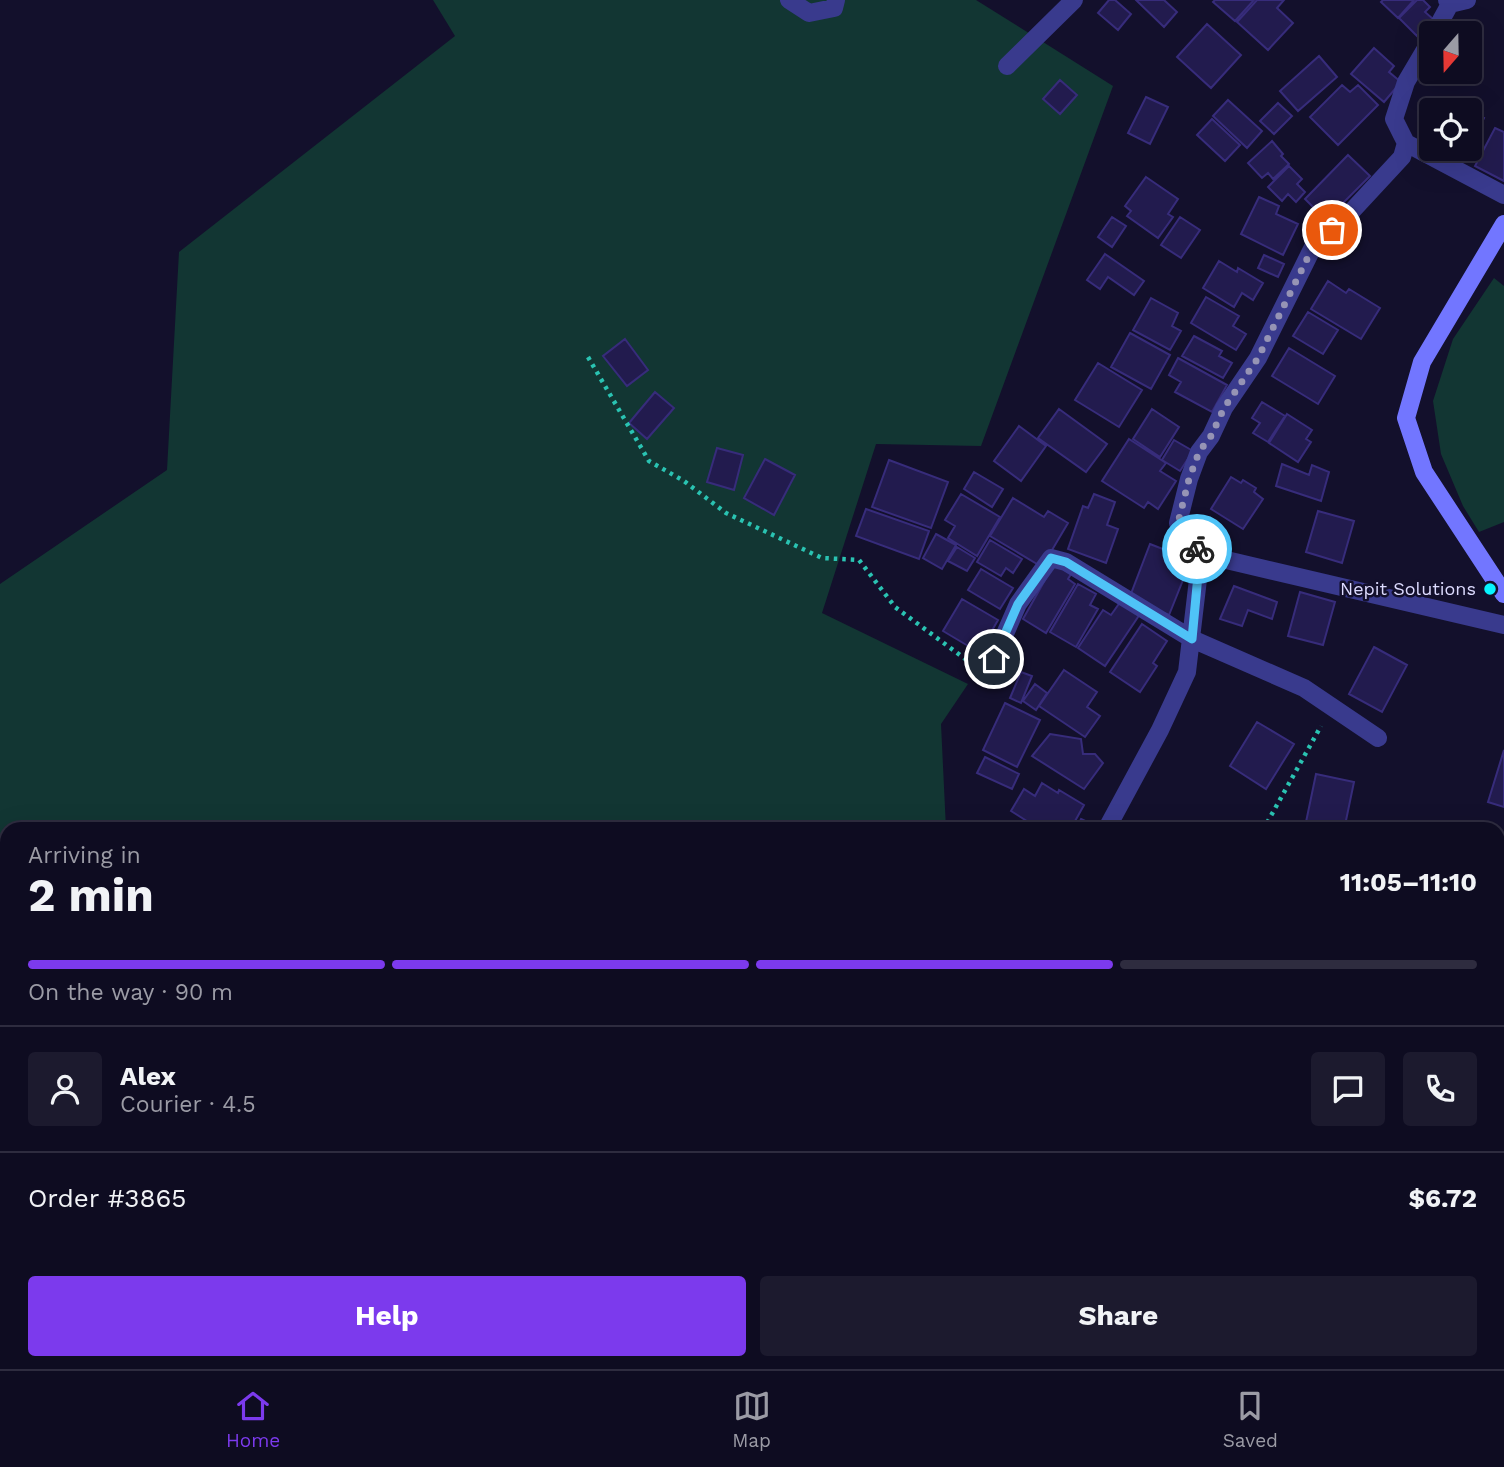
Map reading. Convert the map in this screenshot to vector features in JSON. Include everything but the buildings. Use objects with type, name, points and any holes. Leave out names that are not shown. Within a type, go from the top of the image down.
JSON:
[{"type":"main road","points":[[1504,224],[1422,362],[1406,418],[1424,472],[1504,594]]},
{"type":"street","points":[[789,0],[809,13],[835,4]]},
{"type":"street","points":[[1007,66],[1074,0]]},
{"type":"street","points":[[1442,21],[1455,1]]},
{"type":"street","points":[[1419,60],[1406,82],[1394,119],[1406,143],[1504,195]]},
{"type":"street","points":[[1110,822],[1160,730],[1187,672],[1200,554],[1178,523],[1199,452],[1211,436],[1224,408],[1258,358],[1313,247],[1351,212],[1402,157],[1406,143]]},
{"type":"street","points":[[1200,554],[1504,625]]},
{"type":"street","points":[[994,659],[1018,604],[1051,558],[1066,562],[1192,639],[1304,688],[1378,738]]},
{"type":"path","points":[[588,357],[649,461],[684,481],[726,513],[810,553],[822,558],[859,559],[895,607],[947,646],[968,661],[994,659]]},
{"type":"path","points":[[1267,822],[1332,707]]},
{"type":"green space","points":[[433,0],[976,0],[1113,86],[981,446],[876,444],[822,613],[968,684],[941,724],[946,822],[0,822],[0,584],[167,470],[179,252],[455,36]]},
{"type":"green space","points":[[1494,278],[1504,286],[1504,522],[1479,532],[1463,506],[1441,454],[1433,401],[1453,339]]},
{"type":"way so far","points":[[1197,549],[1178,523],[1199,452],[1211,436],[1224,408],[1258,358],[1313,247],[1332,230]]},
{"type":"place","name":"Nepit Solutions","points":[[1490,589]]},
{"type":"route","points":[[994,659],[1018,604],[1051,558],[1066,562],[1192,639],[1200,554],[1197,549]]}]
